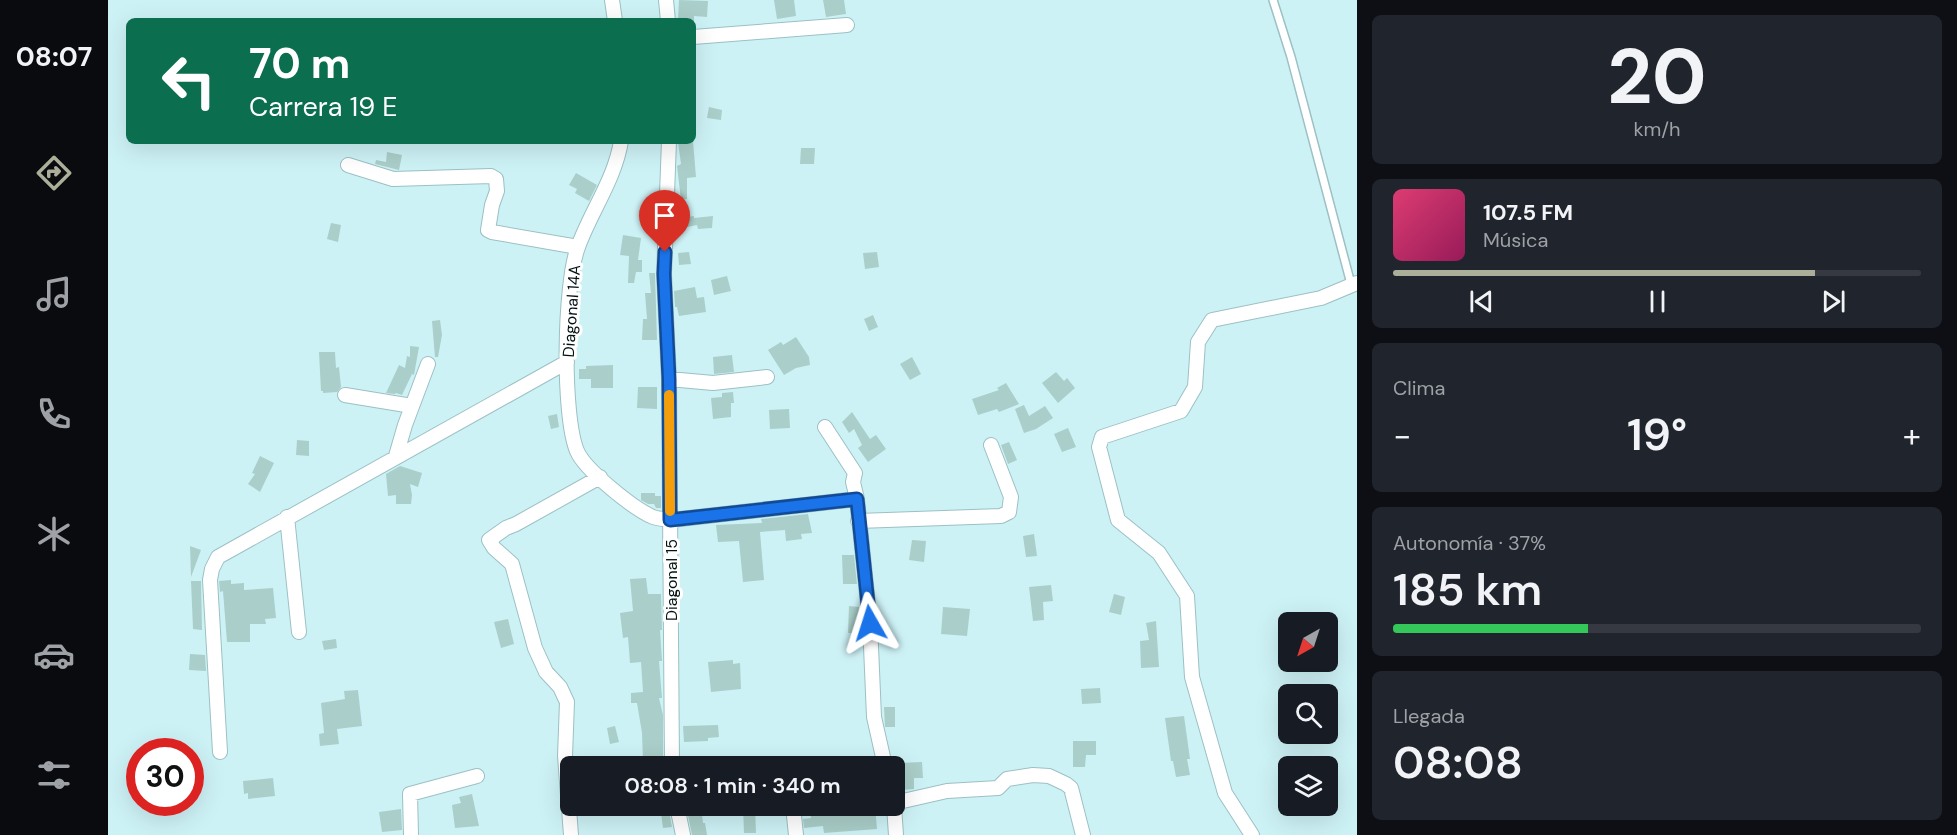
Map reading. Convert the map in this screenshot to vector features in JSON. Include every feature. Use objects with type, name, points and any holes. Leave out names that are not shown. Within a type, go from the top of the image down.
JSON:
[{"type":"street","points":[[612,0],[615,18]]},
{"type":"street","points":[[666,0],[668,18]]},
{"type":"street","points":[[696,37],[847,25]]},
{"type":"street","name":"Diagonal 14A","points":[[600,477],[578,454],[571,433],[567,362],[571,273],[578,247],[612,174],[620,144]]},
{"type":"street","name":"Diagonal 15","points":[[669,144],[664,274],[669,379],[672,756]]},
{"type":"street","points":[[348,165],[393,179],[491,176],[496,179],[497,191],[488,230],[578,247]]},
{"type":"street","points":[[1252,835],[1225,794],[1192,677],[1186,596],[1159,553],[1118,520],[1099,447],[1102,437],[1181,411],[1195,387],[1198,342],[1212,320],[1321,298],[1354,283]]},
{"type":"street","points":[[220,752],[210,580],[218,557],[567,362]]},
{"type":"street","points":[[396,456],[428,364]]},
{"type":"street","points":[[669,379],[713,383],[767,377]]},
{"type":"street","points":[[345,395],[412,406]]},
{"type":"street","points":[[825,427],[855,473],[853,482],[857,499],[870,623],[874,717],[883,756]]},
{"type":"street","points":[[858,521],[1001,516],[1009,512],[1011,497],[991,446]]},
{"type":"street","points":[[571,835],[565,756],[567,702],[560,687],[546,672],[535,648],[512,564],[494,548],[489,540],[492,536],[600,477],[638,509],[655,518],[670,520],[857,499]]},
{"type":"street","points":[[286,517],[299,632]]},
{"type":"street","points":[[905,801],[947,791],[998,788],[1008,779],[1034,775],[1049,777],[1071,788],[1083,835]]},
{"type":"street","points":[[411,835],[410,794],[477,776]]},
{"type":"street","points":[[679,816],[683,835]]},
{"type":"street","points":[[794,816],[796,835]]},
{"type":"street","points":[[895,816],[896,835]]},
{"type":"lane","points":[[1273,0],[1354,283]]},
{"type":"building","points":[[679,0],[708,1],[707,17],[678,18]]},
{"type":"building","points":[[774,0],[794,0],[796,16],[777,19]]},
{"type":"building","points":[[823,0],[844,0],[846,14],[826,17]]},
{"type":"building","points":[[709,107],[722,110],[721,120],[707,118]]},
{"type":"building","points":[[678,144],[693,144],[696,177],[687,178],[687,199],[681,200],[677,166],[681,164]]},
{"type":"building","points":[[801,148],[815,148],[814,164],[800,164]]},
{"type":"building","points":[[387,152],[402,155],[399,170],[375,164],[376,160],[386,162]]},
{"type":"building","points":[[576,173],[597,185],[589,201],[575,193],[577,189],[569,185]]},
{"type":"building","points":[[694,216],[694,218],[713,216],[712,228],[698,229],[697,225],[678,229],[676,219]]},
{"type":"building","points":[[331,223],[341,225],[338,242],[327,239]]},
{"type":"building","points":[[623,235],[641,238],[638,260],[642,260],[642,272],[636,272],[634,283],[628,283],[629,256],[620,255]]},
{"type":"building","points":[[689,252],[691,264],[679,265],[678,253]]},
{"type":"building","points":[[877,252],[879,267],[865,269],[863,253]]},
{"type":"building","points":[[649,273],[655,273],[657,340],[642,340],[643,319],[647,319],[645,293],[651,293]]},
{"type":"building","points":[[727,276],[731,291],[714,295],[711,280]]},
{"type":"building","points":[[695,287],[697,298],[704,297],[706,312],[679,316],[677,307],[675,307],[674,291]]},
{"type":"building","points":[[873,315],[878,327],[869,331],[864,319]]},
{"type":"building","points":[[440,320],[442,335],[438,357],[435,357],[432,321]]},
{"type":"building","points":[[796,337],[809,357],[810,365],[796,368],[784,375],[768,350]]},
{"type":"building","points":[[410,346],[419,347],[414,375],[412,374],[402,395],[386,393],[399,365],[405,368],[407,356],[410,357]]},
{"type":"building","points":[[319,352],[335,352],[341,387],[337,392],[323,393],[321,391]]},
{"type":"building","points":[[732,355],[734,372],[714,374],[713,357]]},
{"type":"building","points":[[912,357],[921,374],[910,380],[900,364]]},
{"type":"building","points":[[613,365],[613,388],[591,388],[591,379],[579,379],[579,369],[586,369],[586,366]]},
{"type":"building","points":[[1056,372],[1064,381],[1067,378],[1075,388],[1058,403],[1042,383]]},
{"type":"building","points":[[1006,383],[1019,404],[999,412],[997,409],[978,415],[972,399],[999,390],[997,388]]},
{"type":"building","points":[[638,387],[657,387],[657,409],[637,408]]},
{"type":"building","points":[[733,392],[734,403],[731,403],[731,417],[713,419],[711,398],[722,397],[722,393]]},
{"type":"building","points":[[1024,405],[1029,416],[1045,406],[1053,418],[1036,429],[1024,433],[1015,409]]},
{"type":"building","points":[[789,409],[790,428],[770,429],[769,410]]},
{"type":"building","points":[[852,412],[870,439],[876,435],[886,449],[868,462],[858,448],[862,445],[854,429],[849,433],[842,422]]},
{"type":"building","points":[[557,414],[559,427],[551,429],[548,416]]},
{"type":"building","points":[[1068,428],[1076,447],[1062,452],[1054,434]]},
{"type":"building","points":[[297,440],[309,441],[309,456],[296,455]]},
{"type":"building","points":[[1009,442],[1017,460],[1008,464],[1001,445]]},
{"type":"building","points":[[260,456],[274,463],[260,492],[248,484],[255,474],[252,473]]},
{"type":"building","points":[[400,466],[422,473],[418,487],[410,484],[411,504],[396,504],[396,495],[388,496],[386,474]]},
{"type":"building","points":[[641,493],[655,493],[655,496],[661,496],[661,508],[656,508],[654,504],[641,500]]},
{"type":"building","points":[[808,514],[812,533],[801,534],[802,539],[786,541],[785,530],[760,532],[764,580],[743,582],[739,541],[718,542],[716,525],[762,523],[761,519]]},
{"type":"building","points":[[1034,534],[1037,556],[1026,557],[1023,536]]},
{"type":"building","points":[[912,540],[926,541],[924,562],[909,560]]},
{"type":"building","points":[[190,546],[201,550],[191,577],[191,576]]},
{"type":"building","points":[[842,555],[854,555],[857,584],[843,584]]},
{"type":"building","points":[[646,578],[648,594],[661,594],[662,661],[659,661],[662,698],[659,698],[663,715],[663,756],[643,756],[637,703],[631,703],[631,693],[643,692],[641,662],[630,663],[628,637],[623,638],[620,613],[633,611],[630,579]]},
{"type":"building","points":[[231,580],[231,584],[244,583],[244,590],[273,588],[276,618],[265,619],[266,624],[250,624],[250,642],[227,642],[223,591],[220,592],[219,581]]},
{"type":"building","points":[[191,581],[201,581],[202,630],[193,629]]},
{"type":"building","points":[[1051,585],[1053,601],[1043,602],[1044,620],[1033,621],[1029,587]]},
{"type":"building","points":[[1114,594],[1125,597],[1121,615],[1109,612]]},
{"type":"building","points":[[849,606],[859,607],[859,633],[848,633]]},
{"type":"building","points":[[943,607],[970,609],[967,636],[941,634]]},
{"type":"building","points":[[508,619],[514,644],[501,648],[494,622]]},
{"type":"building","points":[[1156,621],[1159,667],[1141,668],[1140,641],[1149,640],[1146,623]]},
{"type":"building","points":[[336,639],[337,648],[324,650],[322,641]]},
{"type":"building","points":[[190,654],[205,655],[206,671],[189,670]]},
{"type":"building","points":[[733,660],[733,664],[740,663],[741,689],[711,692],[708,662]]},
{"type":"building","points":[[1100,688],[1101,703],[1082,704],[1081,689]]},
{"type":"building","points":[[358,690],[362,726],[337,729],[339,744],[320,746],[319,734],[324,733],[321,703],[345,699],[344,691]]},
{"type":"building","points":[[884,707],[895,707],[895,727],[885,727]]},
{"type":"building","points":[[1184,716],[1190,775],[1176,777],[1173,761],[1171,761],[1165,718]]},
{"type":"building","points":[[718,725],[719,737],[708,738],[708,741],[684,742],[683,726]]},
{"type":"building","points":[[615,726],[619,742],[610,744],[607,728]]},
{"type":"building","points":[[1073,741],[1096,741],[1096,755],[1086,755],[1085,767],[1073,767]]},
{"type":"building","points":[[922,762],[923,778],[914,778],[914,789],[905,790],[905,763]]},
{"type":"building","points":[[273,778],[275,796],[248,799],[248,793],[244,794],[243,781]]},
{"type":"building","points":[[472,794],[479,826],[455,828],[452,805],[461,803],[459,797]]},
{"type":"building","points":[[401,809],[402,830],[382,832],[379,812]]},
{"type":"building","points":[[661,816],[670,816],[672,827],[663,828]]},
{"type":"building","points":[[688,816],[702,816],[707,835],[692,835]]},
{"type":"building","points":[[743,816],[755,816],[756,833],[744,833]]},
{"type":"building","points":[[811,816],[876,816],[877,829],[824,833],[823,826],[804,828],[803,819],[811,818]]},
{"type":"slow traffic","points":[[669,395],[670,511]]},
{"type":"route","points":[[665,252],[670,520],[857,499],[870,623]]}]
